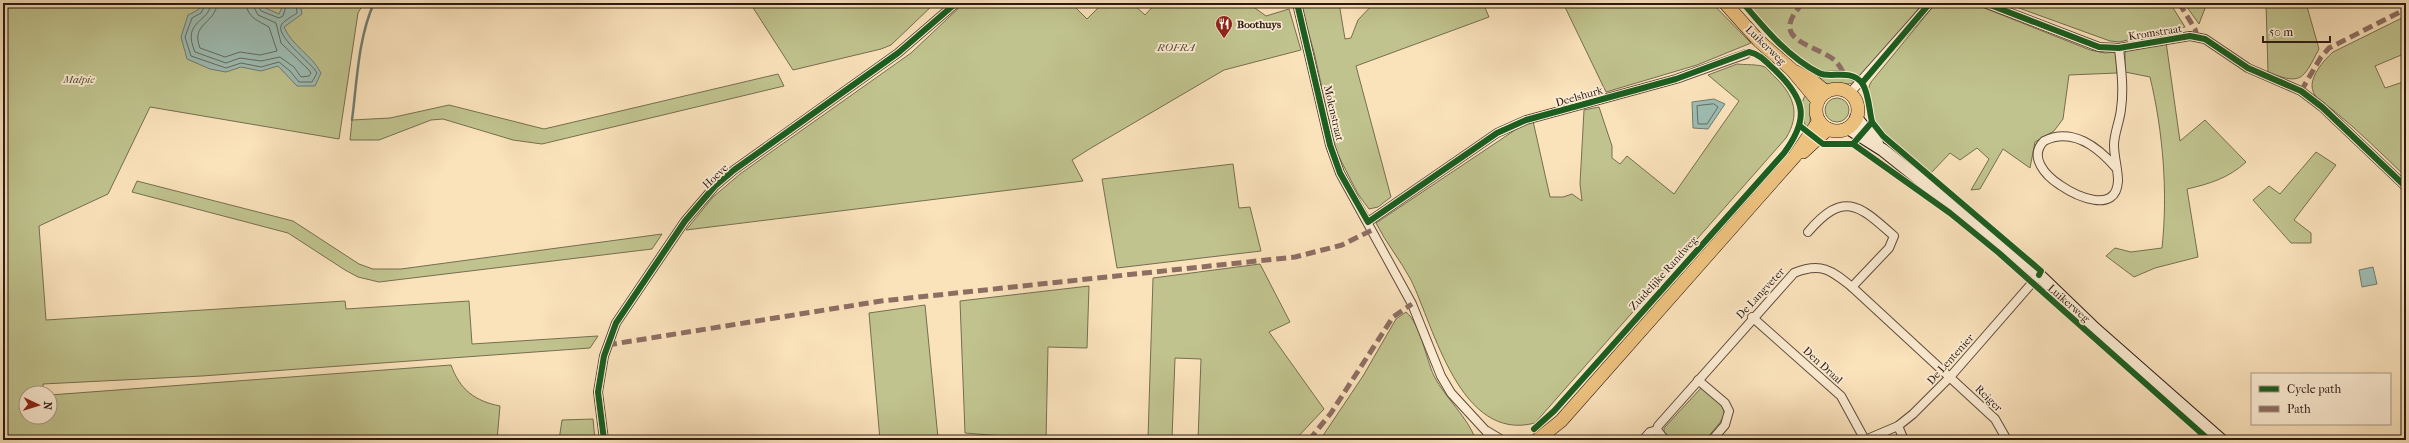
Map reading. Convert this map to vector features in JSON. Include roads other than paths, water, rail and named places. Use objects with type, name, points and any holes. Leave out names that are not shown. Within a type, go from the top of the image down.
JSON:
[{"type":"main road","name":"Luikerweg","points":[[1724,3],[1759,41],[1791,69],[1814,82],[1822,96]]},
{"type":"main road","points":[[1838,89],[1850,94],[1857,105],[1856,118],[1848,128],[1835,131],[1824,125],[1816,108],[1822,96],[1838,89]]},
{"type":"main road","name":"Zuidelijke Randweg","points":[[1537,440],[1561,421],[1824,125]]},
{"type":"main road","name":"Zuidelijke Randweg","points":[[1551,440],[1561,421]]},
{"type":"street","name":"Hoeve","points":[[604,440],[598,392],[607,346],[616,323],[685,222],[716,186],[734,170],[898,53],[956,3]]},
{"type":"street","name":"Molenstraat","points":[[1297,3],[1330,145],[1340,173],[1412,304],[1442,376],[1451,393],[1486,431],[1491,440]]},
{"type":"street","points":[[1850,94],[1930,3]]},
{"type":"street","name":"Kromstraat","points":[[1984,3],[2077,40],[2099,47],[2119,48],[2197,36],[2205,39],[2248,68],[2301,91],[2322,107],[2406,187]]},
{"type":"street","points":[[2116,168],[2098,150],[2080,139],[2057,136],[2041,144],[2038,153],[2038,161],[2045,173],[2061,186],[2076,194],[2099,202],[2105,201],[2112,197],[2117,189],[2116,168],[2114,144],[2121,109],[2122,76],[2119,48]]},
{"type":"street","name":"Deelshurk","points":[[1368,222],[1497,133],[1526,120],[1676,79],[1746,54]]},
{"type":"street","name":"Luikerweg","points":[[1856,118],[1883,150]]},
{"type":"street","name":"Luikerweg","points":[[1848,128],[1883,150],[2039,275],[2095,329],[2221,440]]},
{"type":"street","points":[[2098,150],[2114,144]]},
{"type":"street","points":[[1808,232],[1832,210],[1838,207],[1852,205],[1867,212],[1894,236],[1889,248],[1852,287]]},
{"type":"street","name":"De Langveter","points":[[1643,440],[1650,432],[1657,430],[1658,426],[1752,317],[1794,272],[1808,267],[1823,268],[1834,272],[1950,377]]},
{"type":"street","name":"De Lentenier","points":[[1865,440],[1898,426],[1913,414],[1950,377],[2039,275]]},
{"type":"street","name":"Den Draal","points":[[1752,317],[1841,396],[1865,440]]},
{"type":"street","name":"Reiger","points":[[1950,377],[1995,419],[2007,440]]},
{"type":"street","points":[[1698,380],[1725,404],[1729,411],[1725,425],[1712,440]]},
{"type":"street","points":[[1898,426],[1904,440]]},
{"type":"street","points":[[1657,430],[1665,440]]},
{"type":"street","name":"Molenstraat","points":[[1486,431],[1502,440]]},
{"type":"water","points":[[203,3],[260,3],[263,7],[279,14],[284,3],[300,3],[302,14],[284,27],[292,40],[313,61],[321,73],[315,86],[297,86],[278,66],[261,71],[241,67],[226,72],[210,69],[187,59],[181,37],[188,15],[198,10]]},
{"type":"water","points":[[1714,99],[1725,104],[1708,129],[1693,128],[1692,102]]},
{"type":"water","points":[[2373,267],[2377,284],[2362,287],[2359,270]]},
{"type":"waterway","points":[[352,120],[361,45],[374,3]]},
{"type":"place","name":"Boothuys","points":[[1224,39]]},
{"type":"park label","name":"ROFRA","points":[[1176,47]]},
{"type":"park label","name":"Malpie","points":[[79,79]]}]
